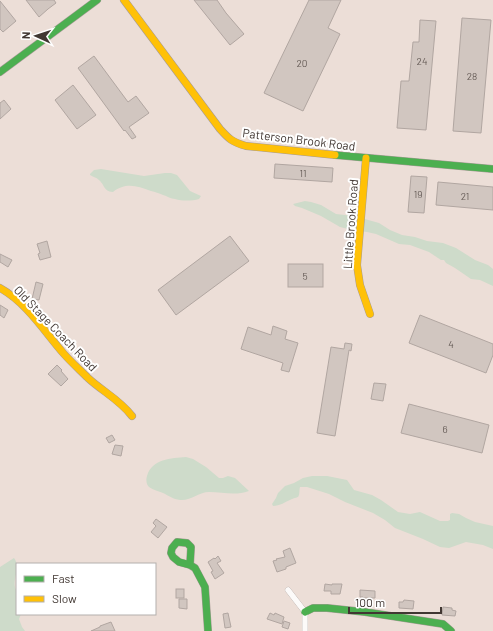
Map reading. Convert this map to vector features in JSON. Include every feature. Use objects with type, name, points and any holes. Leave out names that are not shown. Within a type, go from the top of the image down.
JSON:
[{"type":"street","points":[[0,72],[97,0]]},
{"type":"street","name":"Patterson Brook Road","points":[[124,0],[220,129],[235,143],[246,146],[493,169]]},
{"type":"street","name":"Little Brook Road","points":[[366,158],[357,265],[360,285],[370,314]]},
{"type":"street","name":"Old Stage Coach Road","points":[[0,288],[20,303],[75,365],[132,416]]},
{"type":"street","points":[[190,565],[195,568],[205,587],[208,631]]},
{"type":"street","points":[[288,590],[304,612],[305,631]]},
{"type":"street","points":[[304,612],[313,608],[365,612],[443,624],[451,631]]},
{"type":"green space","points":[[101,169],[144,176],[171,173],[177,175],[190,191],[201,196],[196,200],[172,199],[158,193],[132,186],[122,187],[113,192],[107,190],[98,179],[90,175],[94,170]]},
{"type":"green space","points":[[305,201],[321,205],[336,214],[354,216],[379,223],[402,235],[443,243],[456,248],[493,269],[493,286],[480,280],[471,279],[446,263],[444,260],[441,260],[429,252],[410,245],[399,244],[376,234],[340,227],[321,216],[293,204]]},
{"type":"green space","points":[[186,457],[193,459],[206,467],[219,478],[228,476],[235,478],[249,491],[234,494],[205,492],[188,499],[180,500],[148,486],[146,482],[147,477],[149,470],[153,466],[163,460]]},
{"type":"green space","points":[[312,476],[327,476],[347,480],[354,490],[372,495],[398,512],[410,514],[420,512],[440,521],[450,520],[450,514],[452,513],[459,514],[475,522],[493,526],[493,549],[483,545],[466,542],[449,548],[440,547],[395,528],[373,513],[329,494],[307,487],[300,487],[298,497],[280,505],[273,506],[272,504],[278,493],[285,486],[303,478]]},
{"type":"green space","points":[[14,558],[16,562],[16,615],[21,615],[19,619],[25,631],[0,631],[0,567]]},
{"type":"building","points":[[26,0],[54,0],[56,3],[39,17]]},
{"type":"building","points":[[194,0],[217,0],[244,34],[230,45]]},
{"type":"building","points":[[309,0],[341,0],[328,28],[340,34],[303,111],[264,93]]},
{"type":"building","points":[[0,1],[16,21],[3,32],[0,29]]},
{"type":"building","points":[[462,18],[491,20],[481,133],[453,131]]},
{"type":"building","points":[[420,20],[436,21],[426,130],[397,128],[401,81],[409,81],[413,42],[419,42]]},
{"type":"building","points":[[94,56],[128,102],[136,96],[149,113],[129,127],[136,137],[132,139],[125,130],[124,131],[78,68]]},
{"type":"building","points":[[73,85],[96,115],[77,129],[55,100]]},
{"type":"building","points":[[4,100],[11,109],[0,119],[0,103]]},
{"type":"building","points":[[275,164],[333,168],[332,182],[274,178]]},
{"type":"building","points":[[411,176],[427,177],[424,213],[408,212]]},
{"type":"building","points":[[438,182],[493,187],[493,210],[436,205]]},
{"type":"building","points":[[230,236],[249,261],[176,315],[158,290]]},
{"type":"building","points":[[47,241],[51,257],[40,260],[38,254],[40,253],[37,244]]},
{"type":"building","points":[[0,254],[12,260],[8,267],[0,262]]},
{"type":"building","points":[[288,264],[323,264],[323,287],[288,287]]},
{"type":"building","points":[[36,282],[43,284],[39,300],[32,299]]},
{"type":"building","points":[[0,305],[8,310],[4,318],[0,315]]},
{"type":"building","points":[[420,315],[493,344],[493,355],[486,373],[409,343]]},
{"type":"building","points":[[273,326],[287,331],[285,339],[298,343],[289,372],[281,370],[283,363],[241,349],[248,327],[271,335]]},
{"type":"building","points":[[345,343],[352,344],[351,351],[349,350],[335,436],[317,433],[331,347],[344,349]]},
{"type":"building","points":[[57,365],[68,379],[61,386],[48,374]]},
{"type":"building","points":[[374,383],[386,384],[383,401],[371,399]]},
{"type":"building","points":[[409,404],[489,425],[482,453],[401,433]]},
{"type":"building","points":[[112,435],[115,440],[109,443],[106,438]]},
{"type":"building","points":[[115,445],[123,446],[121,456],[112,454]]},
{"type":"building","points":[[156,519],[167,527],[158,538],[151,532],[156,526],[153,523]]},
{"type":"building","points":[[290,548],[296,563],[277,572],[273,561],[285,557],[283,551]]},
{"type":"building","points":[[218,556],[221,561],[217,563],[224,573],[215,579],[208,562]]},
{"type":"building","points":[[325,584],[342,584],[340,594],[331,594],[331,591],[324,591]]},
{"type":"building","points":[[176,589],[184,589],[184,598],[176,598]]},
{"type":"building","points":[[360,590],[375,591],[375,598],[360,597]]},
{"type":"building","points":[[179,599],[187,599],[187,609],[179,608]]},
{"type":"building","points":[[404,600],[414,601],[413,609],[399,608],[399,602],[403,602]]},
{"type":"building","points":[[443,607],[452,608],[452,610],[456,611],[455,616],[442,615]]},
{"type":"building","points":[[228,613],[231,627],[225,628],[223,614]]},
{"type":"building","points":[[270,613],[274,615],[275,613],[284,617],[282,624],[267,619]]},
{"type":"building","points":[[284,621],[290,623],[288,629],[282,627]]},
{"type":"building","points":[[111,622],[115,631],[91,631],[100,626]]},
{"type":"traffic: fast","points":[[0,72],[97,0]]},
{"type":"traffic: fast","points":[[335,155],[493,169]]},
{"type":"traffic: fast","points":[[190,565],[191,547],[187,543],[177,542],[172,548],[171,553],[173,557],[179,562],[195,568],[205,587],[208,631]]},
{"type":"traffic: fast","points":[[305,612],[313,608],[365,612],[443,624],[451,631]]},
{"type":"traffic: slow","points":[[124,0],[220,129],[231,140],[246,146],[335,155]]},
{"type":"traffic: slow","points":[[366,158],[357,265],[360,285],[370,314]]},
{"type":"traffic: slow","points":[[0,288],[19,301],[64,354],[93,383],[122,405],[132,416]]}]
